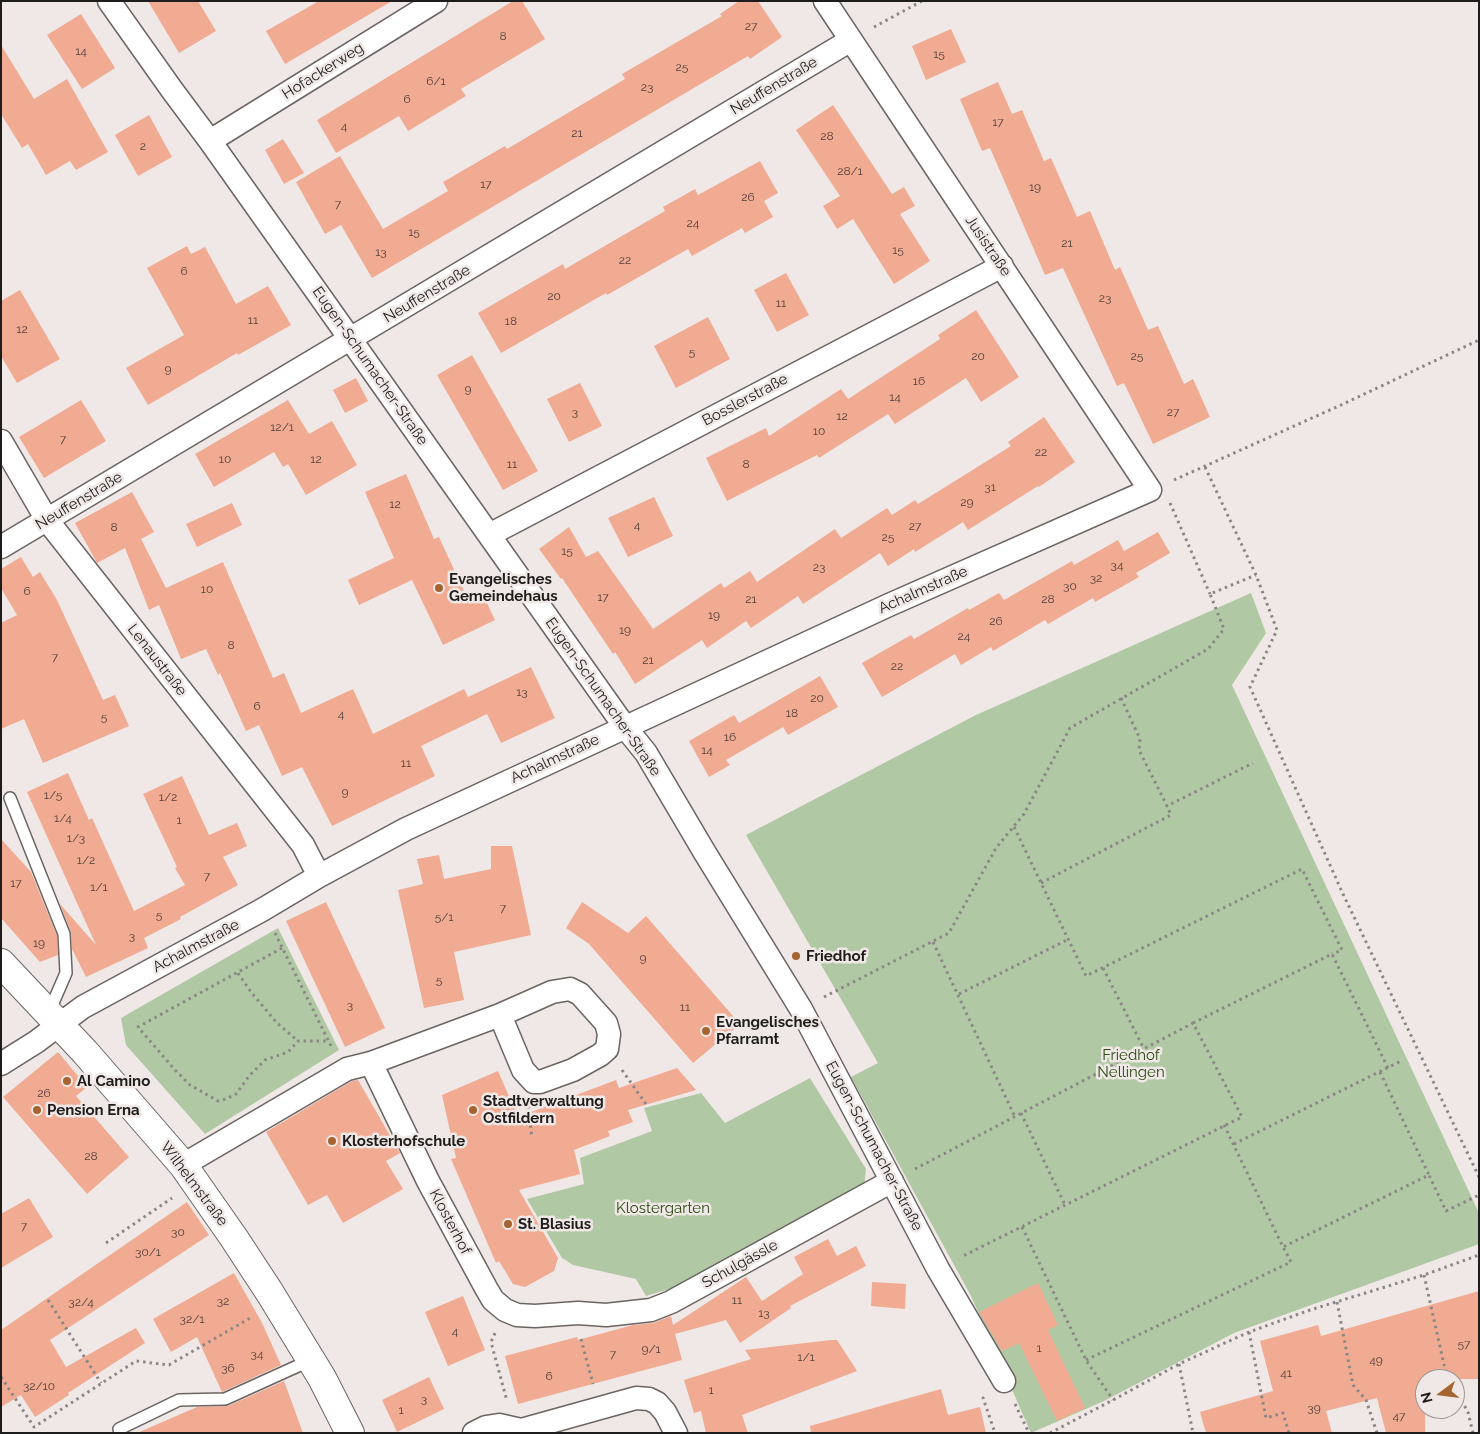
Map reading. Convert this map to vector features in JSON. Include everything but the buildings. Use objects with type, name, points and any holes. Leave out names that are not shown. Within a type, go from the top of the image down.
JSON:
[{"type":"street","name":"Eugen-Schumacher-Straße","points":[[109,1],[625,727],[646,753],[704,854],[801,1009],[938,1268],[1004,1381]]},
{"type":"street","name":"Hofackerweg","points":[[210,141],[436,1]]},
{"type":"street","name":"Jusistraße","points":[[825,1],[1002,266],[1156,488]]},
{"type":"street","name":"Neuffenstraße","points":[[1,547],[851,40]]},
{"type":"street","name":"Bosslerstraße","points":[[489,534],[1002,266]]},
{"type":"street","name":"Lenaustraße","points":[[1,441],[47,520],[303,845],[319,876]]},
{"type":"street","name":"Achalmstraße","points":[[1,1064],[36,1042],[54,1019],[83,1007],[406,829],[889,605],[1156,488]]},
{"type":"street","name":"Wilhelmstraße","points":[[1,963],[54,1019],[189,1174],[276,1302],[322,1378],[350,1433]]},
{"type":"street","points":[[189,1174],[347,1069],[371,1063],[500,1015],[552,992],[570,989],[580,994],[606,1023],[609,1034],[607,1049],[600,1056],[573,1070],[540,1082],[534,1082],[522,1070],[500,1015]]},
{"type":"street","name":"Klosterhof","points":[[371,1063],[428,1181],[486,1288],[493,1300],[505,1310]]},
{"type":"street","name":"Schulgässle","points":[[505,1310],[517,1315],[535,1316],[578,1313],[606,1315],[651,1310],[671,1302],[892,1181]]},
{"type":"street","points":[[474,1433],[486,1427],[499,1425],[521,1430],[636,1398],[649,1399],[657,1403],[676,1433]]},
{"type":"lane","points":[[10,798],[64,934],[66,974],[54,1019]]},
{"type":"lane","points":[[119,1429],[179,1400],[225,1399],[311,1360]]},
{"type":"path","points":[[851,40],[922,1]]},
{"type":"path","points":[[801,1009],[949,933],[996,848],[1024,814],[1070,728],[1208,649],[1224,629],[1210,594],[1156,488],[1341,405],[1479,340]]},
{"type":"path","points":[[1205,467],[1256,574],[1277,630],[1250,687],[1343,894],[1479,1176]]},
{"type":"path","points":[[1210,594],[1256,574]]},
{"type":"path","points":[[1041,883],[1171,815],[1140,750],[1140,739],[1121,698]]},
{"type":"path","points":[[1167,806],[1253,762]]},
{"type":"path","points":[[892,1181],[1193,1023],[1342,950],[1302,869],[1086,976],[1014,826]]},
{"type":"path","points":[[262,910],[328,1041],[347,1069]]},
{"type":"path","points":[[959,994],[1069,939]]},
{"type":"path","points":[[933,942],[1015,1116]]},
{"type":"path","points":[[282,948],[138,1027],[190,1085],[218,1101],[236,1094],[249,1076],[265,1060],[288,1052],[298,1041]]},
{"type":"path","points":[[1332,954],[1388,1068]]},
{"type":"path","points":[[1103,968],[1144,1049]]},
{"type":"path","points":[[237,972],[277,1023],[298,1041],[328,1041]]},
{"type":"path","points":[[938,1268],[1242,1117],[1193,1023]]},
{"type":"path","points":[[607,1049],[648,1107]]},
{"type":"path","points":[[1234,1144],[1401,1061]]},
{"type":"path","points":[[1380,1072],[1446,1210],[1479,1195]]},
{"type":"path","points":[[1020,1113],[1065,1205]]},
{"type":"path","points":[[1086,1360],[1290,1262],[1224,1125]]},
{"type":"path","points":[[106,1243],[189,1174]]},
{"type":"path","points":[[1283,1247],[1429,1175]]},
{"type":"path","points":[[1022,1227],[1086,1360],[1113,1400]]},
{"type":"path","points":[[1050,1433],[1178,1364],[1249,1332],[1424,1275],[1479,1255]]},
{"type":"path","points":[[1424,1275],[1445,1369]]},
{"type":"path","points":[[48,1300],[101,1383]]},
{"type":"path","points":[[1,1377],[34,1426],[136,1361],[168,1365],[276,1302]]},
{"type":"path","points":[[1337,1302],[1353,1385],[1366,1400],[1377,1433]]},
{"type":"path","points":[[505,1310],[491,1342],[514,1428]]},
{"type":"path","points":[[1249,1332],[1266,1418],[1283,1413],[1289,1433]]},
{"type":"path","points":[[580,1338],[586,1359]]},
{"type":"path","points":[[1178,1364],[1194,1433]]},
{"type":"path","points":[[1004,1381],[1029,1433]]},
{"type":"path","points":[[1465,1406],[1473,1433]]},
{"type":"green space","name":"Friedhof Nellingen","points":[[1251,593],[1266,633],[1232,685],[1479,1213],[1479,1244],[1234,1333],[1104,1401],[1031,1433],[971,1296],[851,1077],[878,1063],[746,835],[976,715]]},
{"type":"green space","points":[[278,928],[339,1050],[205,1134],[126,1045],[121,1018]]},
{"type":"green space","name":"Klostergarten","points":[[810,1078],[866,1169],[864,1187],[675,1287],[646,1296],[636,1279],[573,1265],[562,1258],[527,1199],[584,1184],[580,1158],[652,1131],[644,1108],[701,1093],[725,1123]]},
{"type":"place","name":"Evangelisches Gemeindehaus","points":[[439,588]]},
{"type":"place","name":"Friedhof","points":[[796,956]]},
{"type":"place","name":"Evangelisches Pfarramt","points":[[706,1031]]},
{"type":"place","name":"Al Camino","points":[[67,1081]]},
{"type":"place","name":"Pension Erna","points":[[37,1110]]},
{"type":"place","name":"Stadtverwaltung Ostfildern","points":[[473,1110]]},
{"type":"place","name":"Klosterhofschule","points":[[332,1141]]},
{"type":"place","name":"St. Blasius","points":[[508,1224]]}]
